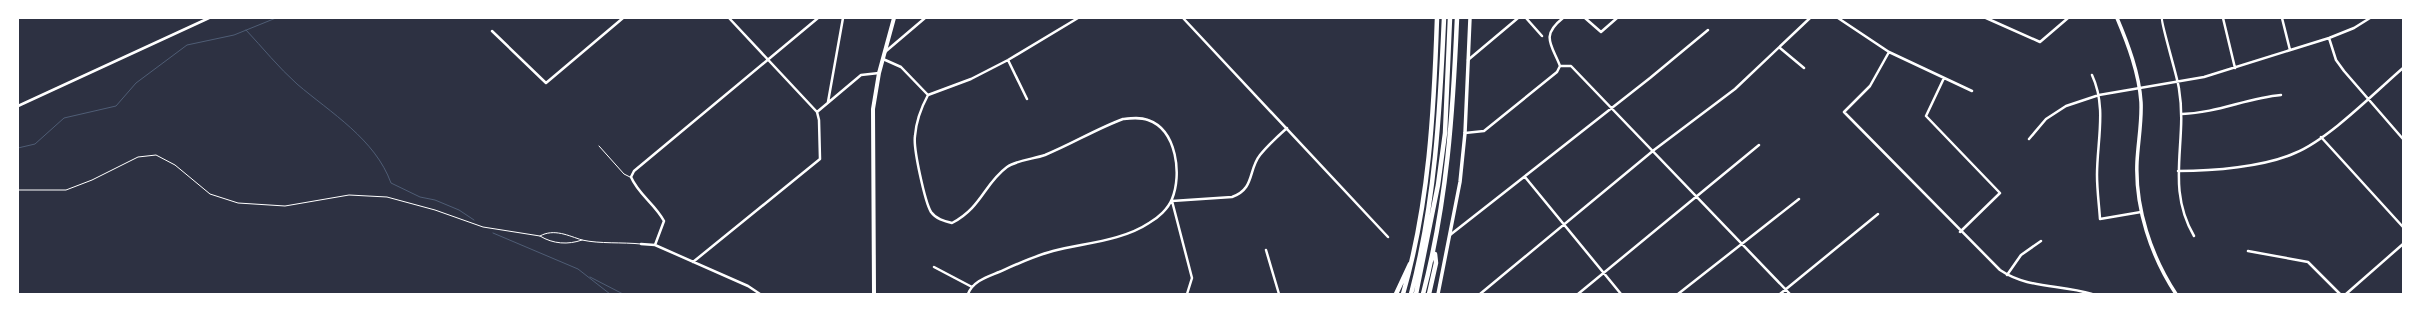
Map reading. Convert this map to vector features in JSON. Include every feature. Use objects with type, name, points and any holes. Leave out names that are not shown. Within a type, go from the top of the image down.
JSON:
[{"type":"highway","points":[[1403,294],[1412,261],[1431,144],[1437,18]]},
{"type":"highway","points":[[1411,294],[1419,263],[1433,183],[1438,138],[1444,18]]},
{"type":"highway","points":[[1416,294],[1438,185],[1445,132],[1450,18]]},
{"type":"highway","points":[[1423,294],[1434,250],[1447,174],[1452,126],[1457,18]]},
{"type":"highway","points":[[1429,294],[1436,263],[1434,250]]},
{"type":"highway","points":[[1396,294],[1412,261]]},
{"type":"main road","points":[[874,294],[872,132],[879,73],[894,18]]},
{"type":"main road","points":[[1438,294],[1460,182],[1465,133],[1470,18]]},
{"type":"main road","points":[[2117,18],[2128,44],[2139,89],[2141,119],[2137,163],[2141,212],[2158,264],[2176,294]]},
{"type":"street","points":[[18,106],[208,18]]},
{"type":"street","points":[[492,31],[546,83],[623,18]]},
{"type":"street","points":[[693,262],[820,159],[819,120],[817,112],[768,62],[729,18]]},
{"type":"street","points":[[655,245],[664,221],[660,212],[634,184],[631,177],[634,171],[768,62],[818,18]]},
{"type":"street","points":[[828,102],[843,18]]},
{"type":"street","points":[[885,52],[925,18]]},
{"type":"street","points":[[1078,18],[1008,60],[971,79],[928,95],[918,120],[914,138],[928,204],[936,218],[952,223],[973,209],[983,197],[995,178],[1009,165],[1045,155],[1123,119],[1137,118],[1158,125],[1166,135],[1171,145],[1178,173],[1172,201],[1192,278],[1187,294]]},
{"type":"street","points":[[1183,18],[1388,237]]},
{"type":"street","points":[[1468,60],[1518,18]]},
{"type":"street","points":[[1526,18],[1542,36]]},
{"type":"street","points":[[1560,66],[1549,42],[1552,31],[1563,18]]},
{"type":"street","points":[[1585,18],[1601,32],[1617,18]]},
{"type":"street","points":[[1480,294],[1565,226],[1654,150],[1735,89],[1810,18]]},
{"type":"street","points":[[1838,18],[1890,52],[1972,91]]},
{"type":"street","points":[[1986,18],[2040,42],[2068,18]]},
{"type":"street","points":[[2223,18],[2235,68]]},
{"type":"street","points":[[2282,18],[2290,50]]},
{"type":"street","points":[[2029,139],[2046,119],[2066,106],[2099,95],[2178,83],[2235,68],[2328,38],[2354,28],[2370,18]]},
{"type":"street","points":[[2161,19],[2178,83],[2182,114],[2178,171],[2179,198],[2184,218],[2194,236]]},
{"type":"street","points":[[1450,235],[1612,108],[1708,30]]},
{"type":"street","points":[[2328,38],[2336,60],[2344,71],[2367,99],[2403,138]]},
{"type":"street","points":[[1780,48],[1804,68]]},
{"type":"street","points":[[1890,52],[1870,86],[1844,112],[1960,232],[1989,261],[2006,275],[2037,286],[2092,294]]},
{"type":"street","points":[[883,59],[901,67],[928,95]]},
{"type":"street","points":[[1008,60],[1027,99]]},
{"type":"street","points":[[1560,66],[1571,66],[1654,150],[1696,198],[1790,294]]},
{"type":"street","points":[[1465,133],[1484,130],[1557,72],[1560,66]]},
{"type":"street","points":[[2178,171],[2227,169],[2283,157],[2303,150],[2321,137],[2403,68]]},
{"type":"street","points":[[817,112],[861,75],[879,73]]},
{"type":"street","points":[[2092,75],[2099,95],[2101,119],[2097,176],[2100,219],[2141,212]]},
{"type":"street","points":[[1944,78],[1926,116],[2000,193],[1960,232]]},
{"type":"street","points":[[2182,114],[2212,112],[2262,97],[2281,95]]},
{"type":"street","points":[[968,294],[977,282],[1042,255],[1138,230],[1162,213],[1172,201],[1232,197],[1239,194],[1245,189],[1259,156],[1287,128]]},
{"type":"street","points":[[2321,137],[2403,227]]},
{"type":"street","points":[[1578,294],[1759,145]]},
{"type":"street","points":[[1525,177],[1621,294]]},
{"type":"street","points":[[1678,294],[1740,243],[1799,199]]},
{"type":"street","points":[[1780,294],[1878,214]]},
{"type":"street","points":[[2006,275],[2022,255],[2041,241]]},
{"type":"street","points":[[641,244],[655,245],[748,286],[760,294]]},
{"type":"street","points":[[2346,294],[2403,244]]},
{"type":"street","points":[[1266,250],[1279,294]]},
{"type":"street","points":[[2248,251],[2308,262],[2314,265],[2340,294]]},
{"type":"street","points":[[934,267],[972,287]]},
{"type":"lane","points":[[599,146],[624,174],[631,177]]},
{"type":"lane","points":[[18,190],[66,190],[92,180],[138,157],[156,155],[175,165],[210,194],[238,203],[284,206],[349,195],[386,197],[434,210],[483,228],[540,236],[548,241],[571,243],[582,240],[641,244]]},
{"type":"lane","points":[[540,236],[546,232],[572,235],[582,240]]},
{"type":"waterway","points":[[18,148],[35,144],[64,118],[116,106],[136,83],[187,45],[234,35],[276,18]]},
{"type":"waterway","points":[[246,30],[290,78],[337,116],[363,140],[384,167],[391,183],[420,197],[435,200],[459,210],[474,220]]},
{"type":"waterway","points":[[493,233],[578,269],[610,294]]},
{"type":"waterway","points":[[590,277],[623,294]]}]
